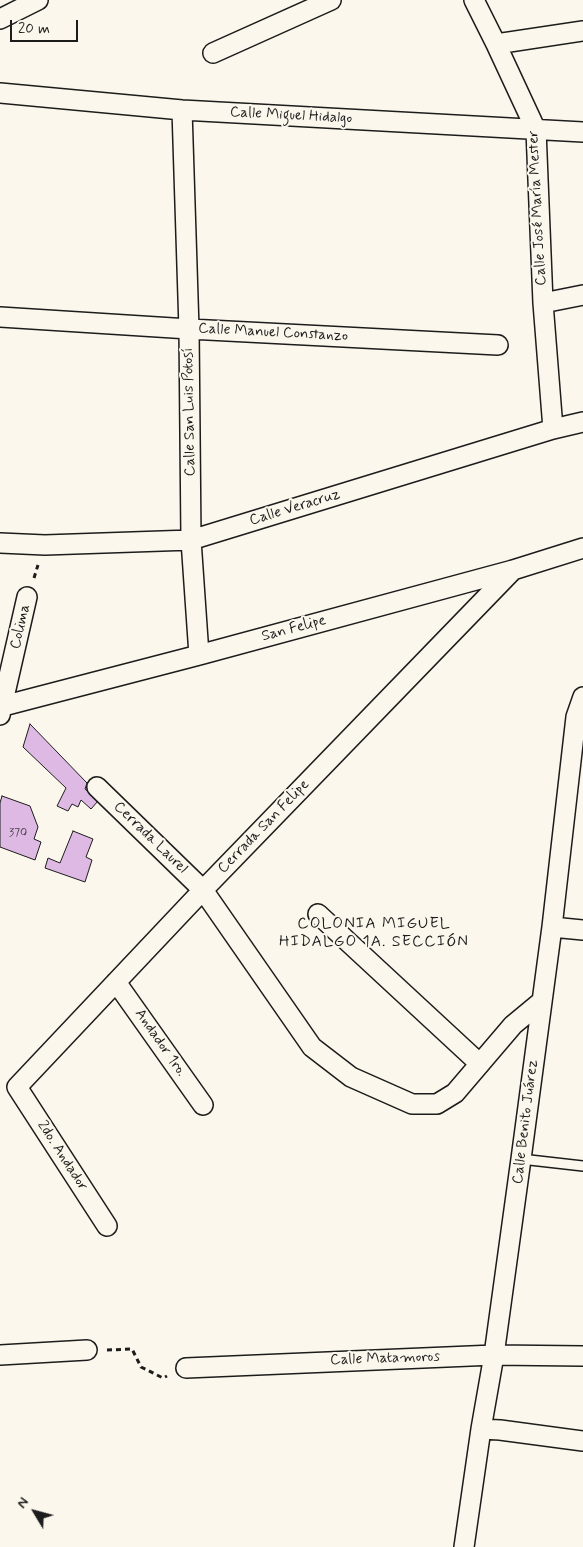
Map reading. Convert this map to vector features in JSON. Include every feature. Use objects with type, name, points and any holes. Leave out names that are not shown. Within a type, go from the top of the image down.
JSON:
[{"type":"street","points":[[0,19],[38,0]]},
{"type":"street","points":[[214,53],[331,0]]},
{"type":"street","name":"Calle José María Mester","points":[[474,0],[536,130],[543,303],[553,429]]},
{"type":"street","points":[[496,44],[583,31]]},
{"type":"street","name":"Calle Miguel Hidalgo","points":[[0,93],[182,110],[583,132]]},
{"type":"street","name":"Calle San Luis Potosí","points":[[182,110],[189,329],[191,540],[198,655]]},
{"type":"street","points":[[543,303],[583,295]]},
{"type":"street","name":"Calle Manuel Constanzo","points":[[0,317],[498,345]]},
{"type":"street","name":"Calle Veracruz","points":[[0,543],[45,545],[191,540],[553,429],[583,422]]},
{"type":"street","name":"San Felipe","points":[[2,710],[513,570],[583,548]]},
{"type":"street","name":"Cerrada San Felipe","points":[[17,1087],[203,890],[513,570]]},
{"type":"street","name":"Colima","points":[[2,710],[27,597]]},
{"type":"street","name":"Calle Benito Juárez","points":[[464,1547],[494,1355],[521,1159],[552,927],[576,718],[583,697]]},
{"type":"street","name":"Cerrada Laurel","points":[[97,787],[203,890],[312,1047],[351,1077],[412,1104],[437,1104],[455,1093],[513,1025],[542,1001]]},
{"type":"street","points":[[318,914],[480,1064]]},
{"type":"street","points":[[552,927],[583,930]]},
{"type":"street","name":"Andador 1ro.","points":[[116,982],[203,1104]]},
{"type":"street","name":"2do. Andador","points":[[17,1087],[107,1226]]},
{"type":"street","points":[[0,1355],[87,1350]]},
{"type":"street","name":"Calle Matamoros","points":[[186,1368],[494,1355],[583,1356]]},
{"type":"street","points":[[481,1430],[500,1430],[583,1442]]},
{"type":"lane","points":[[521,1159],[583,1166]]},
{"type":"path","points":[[27,597],[45,545]]},
{"type":"path","points":[[87,1350],[132,1349],[141,1367],[163,1378],[186,1368]]},
{"type":"building","points":[[30,724],[87,783],[85,789],[98,801],[91,809],[81,800],[78,807],[72,804],[68,811],[57,806],[66,788],[23,747]]},
{"type":"building","points":[[2,796],[30,806],[38,827],[34,839],[41,842],[35,860],[0,847],[0,803]]},
{"type":"building","points":[[73,831],[93,839],[86,857],[92,860],[85,882],[45,868],[48,858],[60,863]]},
{"type":"district","name":"COLONIA MIGUEL HIDALGO 1A. SECCIÓN","points":[[374,934]]}]
